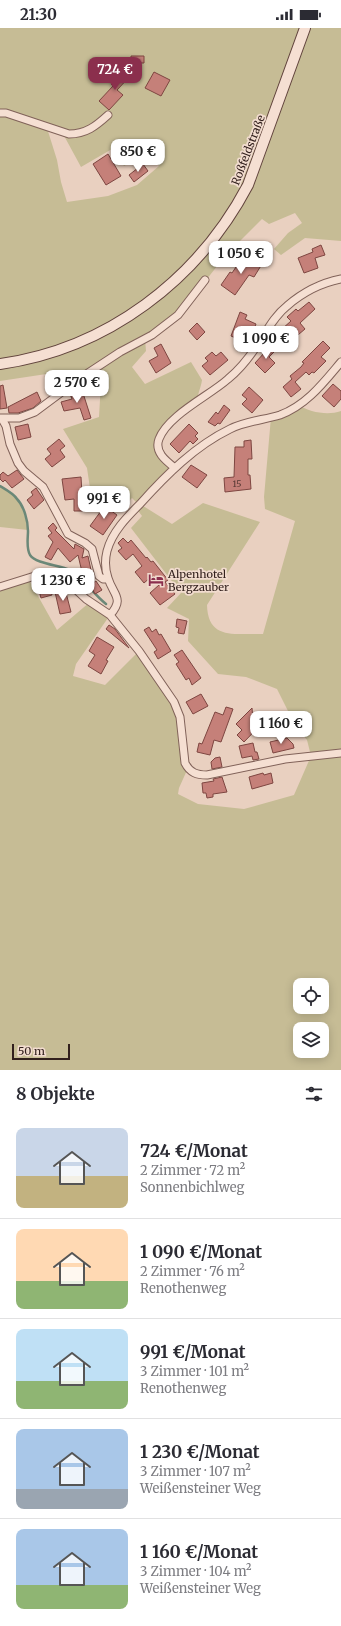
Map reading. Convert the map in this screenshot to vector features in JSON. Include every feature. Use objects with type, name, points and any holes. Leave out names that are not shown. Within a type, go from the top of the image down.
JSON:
[{"type":"main road","name":"Roßfeldstraße","points":[[0,364],[41,356],[76,343],[117,324],[145,305],[174,282],[203,253],[238,204],[248,185],[305,28]]},
{"type":"street","points":[[0,113],[6,113],[69,134],[77,134],[93,128],[108,115]]},
{"type":"street","points":[[175,468],[162,458],[158,448],[158,440],[168,425],[240,369],[256,348],[277,315],[286,306],[316,287],[341,279]]},
{"type":"street","points":[[1,419],[19,418],[35,412],[82,377],[120,352],[152,335],[178,315],[205,280]]},
{"type":"street","points":[[110,615],[117,607],[118,602],[108,579],[106,561],[107,551],[113,536],[132,512],[175,468],[205,444],[232,428],[280,414],[298,405],[322,386],[341,362]]},
{"type":"street","points":[[1,419],[6,426],[10,444],[18,463],[43,487],[68,534],[86,543],[92,549],[99,576],[103,579],[108,579]]},
{"type":"street","points":[[0,587],[38,576],[47,575],[55,577],[71,586],[86,599],[110,615],[139,651],[174,702],[180,717],[185,763],[191,772],[200,775],[208,775],[285,759],[341,753]]},
{"type":"shaded area","points":[[0,28],[341,28],[341,241],[305,238],[281,255],[274,249],[288,233],[302,223],[295,213],[269,224],[262,219],[225,256],[192,298],[145,339],[146,351],[132,367],[145,384],[191,362],[202,380],[198,401],[168,425],[158,448],[175,468],[140,504],[172,524],[203,503],[260,522],[207,605],[212,625],[225,633],[263,634],[295,521],[265,509],[264,497],[271,417],[298,405],[308,410],[324,413],[341,411],[341,1070],[0,1070],[0,587],[28,578],[57,630],[90,602],[110,615],[76,664],[73,676],[105,685],[139,651],[174,702],[188,768],[179,788],[178,794],[198,804],[244,809],[294,795],[311,756],[307,740],[296,727],[277,689],[246,677],[218,674],[188,641],[189,619],[167,608],[181,593],[131,528],[142,516],[136,508],[139,505],[132,498],[120,510],[91,495],[87,468],[63,429],[99,417],[101,382],[95,369],[63,390],[53,373],[0,381]],"holes":[[[47,128],[62,132],[81,167],[112,149],[124,166],[147,153],[159,166],[137,185],[108,196],[67,202],[61,182],[57,160]]]},
{"type":"shaded area","points":[[0,486],[17,499],[23,510],[28,530],[0,527]]},
{"type":"building","points":[[131,56],[144,56],[144,63],[131,63]]},
{"type":"building","points":[[126,69],[132,74],[117,90],[123,95],[109,110],[99,101],[113,86],[111,84]]},
{"type":"building","points":[[154,72],[170,80],[161,96],[145,88]]},
{"type":"building","points":[[108,154],[121,176],[106,185],[93,164]]},
{"type":"building","points":[[143,164],[148,171],[134,182],[129,175]]},
{"type":"building","points":[[321,245],[325,255],[315,258],[318,268],[304,273],[298,258],[313,252],[312,249]]},
{"type":"building","points":[[249,255],[262,264],[254,277],[249,275],[235,295],[221,285],[230,272],[232,273],[236,267],[240,269]]},
{"type":"building","points":[[309,302],[315,309],[300,323],[305,329],[292,340],[282,329],[291,321],[287,317],[296,309],[298,311]]},
{"type":"building","points":[[240,312],[247,315],[245,319],[256,324],[250,339],[247,337],[245,342],[231,336]]},
{"type":"building","points":[[197,323],[205,332],[197,340],[189,331]]},
{"type":"building","points":[[323,341],[330,348],[321,357],[326,361],[314,373],[312,372],[309,375],[306,372],[295,382],[301,389],[291,397],[283,387],[292,379],[290,376],[301,367],[304,363],[302,362]]},
{"type":"building","points":[[161,344],[171,363],[156,373],[149,361],[158,356],[154,348]]},
{"type":"building","points":[[268,346],[274,352],[269,357],[275,363],[265,373],[255,363],[265,352],[263,351]]},
{"type":"building","points":[[212,352],[216,356],[221,352],[228,360],[210,375],[202,366],[208,361],[205,358]]},
{"type":"building","points":[[93,378],[97,385],[87,390],[84,383]]},
{"type":"building","points":[[333,384],[341,391],[341,399],[334,407],[322,396]]},
{"type":"building","points":[[3,385],[7,408],[0,409],[0,386]]},
{"type":"building","points":[[249,387],[263,400],[252,413],[242,404],[247,399],[242,395]]},
{"type":"building","points":[[82,390],[91,418],[84,420],[80,408],[64,411],[61,402],[72,399],[70,394]]},
{"type":"building","points":[[37,392],[41,401],[33,408],[18,413],[9,413],[8,407]]},
{"type":"building","points":[[224,405],[230,410],[220,424],[218,423],[215,426],[208,422],[216,412],[218,414]]},
{"type":"building","points":[[28,424],[31,437],[18,440],[15,427]]},
{"type":"building","points":[[189,424],[198,433],[195,436],[198,439],[193,444],[190,441],[179,453],[170,444]]},
{"type":"building","points":[[59,439],[65,446],[60,450],[65,457],[52,467],[45,459],[51,454],[47,449]]},
{"type":"building","points":[[251,440],[252,459],[248,459],[248,475],[250,475],[251,489],[225,492],[224,478],[234,477],[235,447],[244,447],[244,441]]},
{"type":"building","points":[[191,465],[207,475],[197,488],[182,477]]},
{"type":"building","points":[[17,470],[24,479],[12,488],[5,480],[3,482],[0,479],[0,475],[3,472],[8,476]]},
{"type":"building","points":[[81,477],[83,511],[74,511],[74,499],[65,500],[62,479]]},
{"type":"building","points":[[36,488],[44,500],[34,509],[27,500],[33,495],[31,492]]},
{"type":"building","points":[[103,505],[117,515],[103,535],[90,526],[101,511],[100,510]]},
{"type":"building","points":[[53,523],[57,528],[55,530],[74,549],[75,544],[84,549],[82,558],[88,556],[91,570],[82,572],[78,555],[70,562],[58,548],[51,560],[45,557],[53,542],[48,536],[52,533],[48,528]]},
{"type":"building","points":[[123,538],[128,543],[131,540],[146,558],[147,557],[151,562],[153,561],[168,580],[165,582],[175,594],[160,605],[150,593],[159,585],[152,576],[144,583],[135,572],[142,566],[133,554],[126,560],[118,551],[122,548],[118,543]]},
{"type":"building","points":[[96,581],[102,590],[95,594],[90,585]]},
{"type":"building","points":[[49,582],[52,595],[41,598],[38,587],[40,587],[40,584]]},
{"type":"building","points":[[65,589],[71,612],[60,614],[55,592]]},
{"type":"building","points":[[177,619],[187,621],[184,634],[178,633],[179,628],[176,627]]},
{"type":"building","points":[[109,625],[115,629],[129,648],[106,629]]},
{"type":"building","points":[[149,627],[152,632],[156,629],[159,635],[161,634],[171,651],[158,659],[154,652],[157,650],[144,630]]},
{"type":"building","points":[[97,637],[114,647],[106,660],[108,661],[101,674],[88,666],[95,655],[89,651]]},
{"type":"building","points":[[182,650],[201,678],[192,685],[189,678],[186,680],[176,664],[179,662],[174,655]]},
{"type":"building","points":[[201,694],[208,706],[193,714],[186,702]]},
{"type":"building","points":[[226,707],[233,709],[221,742],[214,740],[210,755],[197,752],[199,743],[202,744],[215,712],[223,715]]},
{"type":"building","points":[[252,708],[253,720],[261,712],[267,718],[244,742],[237,735],[242,730],[236,724]]},
{"type":"building","points":[[287,738],[293,744],[294,748],[273,753],[270,742]]},
{"type":"building","points":[[253,743],[255,752],[257,752],[259,759],[253,760],[252,756],[242,758],[239,746]]},
{"type":"building","points":[[220,757],[222,767],[212,769],[211,762],[215,758]]},
{"type":"building","points":[[263,773],[264,775],[271,773],[273,783],[252,789],[249,777]]},
{"type":"building","points":[[222,777],[227,792],[213,794],[213,797],[207,798],[206,793],[203,793],[202,783],[214,781],[213,779]]},
{"type":"waterway","points":[[0,486],[14,495],[24,510],[27,523],[30,555],[37,560],[66,568],[75,573],[106,604]]},
{"type":"place","name":"Alpenhotel Bergzauber","points":[[156,580]]}]
